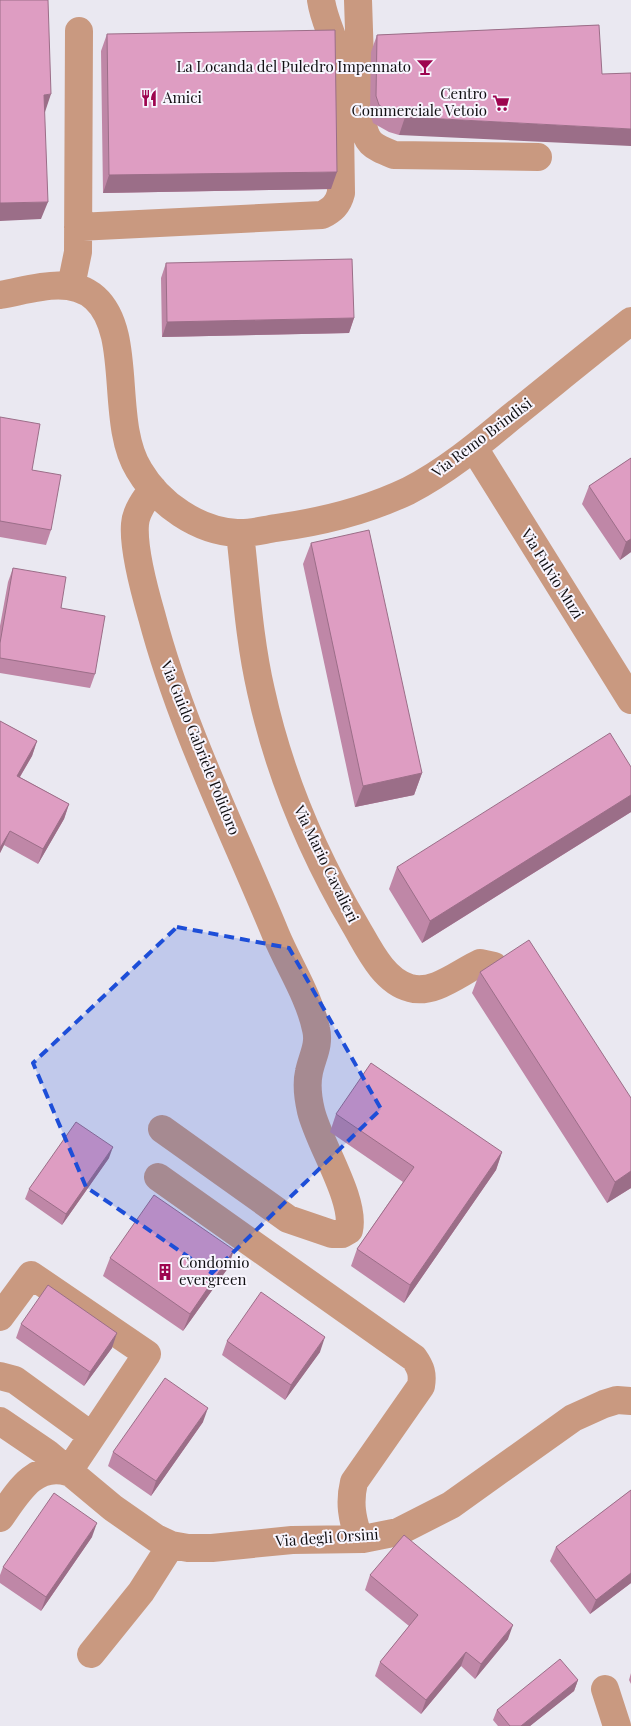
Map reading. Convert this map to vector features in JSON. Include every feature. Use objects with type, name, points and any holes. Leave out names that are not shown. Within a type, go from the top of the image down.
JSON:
[{"type":"street","points":[[78,227],[322,216],[333,210],[339,201],[341,193],[339,62],[336,43],[324,16],[321,0]]},
{"type":"street","points":[[358,0],[362,120],[365,138],[376,148],[394,155],[538,157]]},
{"type":"street","points":[[71,286],[77,264],[79,31]]},
{"type":"street","name":"Via Remo Brindisi","points":[[0,295],[50,286],[71,286],[83,290],[96,298],[110,320],[116,337],[123,427],[128,449],[139,470],[153,489],[177,510],[199,524],[221,532],[240,533],[306,524],[379,504],[417,486],[474,448],[631,321]]},
{"type":"street","name":"Via Fulvio Muzi","points":[[474,448],[631,700]]},
{"type":"street","name":"Via Guido Gabriele Polidoro","points":[[153,489],[138,512],[135,523],[135,537],[146,595],[160,649],[178,702],[284,954],[307,1000],[317,1031],[316,1053],[309,1070],[307,1088],[312,1112],[350,1209],[349,1230],[342,1234],[332,1234],[288,1219],[162,1129]]},
{"type":"street","name":"Via Mario Cavalieri","points":[[240,533],[251,624],[265,707],[297,810],[340,899],[386,973],[398,984],[413,989],[428,988],[443,983],[480,963],[494,966],[500,976]]},
{"type":"street","points":[[158,1177],[414,1358],[420,1367],[423,1376],[421,1386],[354,1482],[350,1498],[352,1518],[359,1539]]},
{"type":"street","points":[[0,1317],[31,1275],[147,1354],[68,1472],[48,1469],[39,1473],[20,1490],[0,1518]]},
{"type":"street","points":[[0,1376],[15,1380],[92,1436]]},
{"type":"street","name":"Via degli Orsini","points":[[0,1421],[47,1452],[68,1472],[113,1508],[156,1538],[171,1545],[188,1548],[212,1548],[292,1540],[359,1539],[398,1532],[442,1510],[573,1418],[604,1404],[617,1400],[631,1400]]},
{"type":"street","points":[[91,1654],[141,1592],[171,1545]]},
{"type":"street","points":[[605,1688],[617,1726]]},
{"type":"highlighted area","points":[[177,927],[289,948],[381,1109],[212,1273],[86,1187],[33,1063]]},
{"type":"building","points":[[0,0],[48,0],[51,94],[44,95],[48,202],[0,203]]},
{"type":"building","name":"Centro Commerciale Vetoio","points":[[599,25],[602,74],[631,73],[631,129],[405,117],[395,115],[379,105],[376,96],[377,35]]},
{"type":"building","points":[[335,30],[337,172],[109,175],[107,34]]},
{"type":"building","points":[[352,259],[354,318],[167,322],[166,263]]},
{"type":"building","points":[[0,417],[40,424],[32,470],[61,475],[51,530],[0,521]]},
{"type":"building","points":[[631,458],[631,539],[626,542],[589,486]]},
{"type":"building","points":[[369,530],[422,773],[363,786],[311,543]]},
{"type":"building","points":[[13,568],[66,577],[61,608],[105,616],[95,674],[0,658],[0,643]]},
{"type":"building","points":[[0,721],[37,741],[17,776],[69,804],[43,849],[10,831],[0,848]]},
{"type":"building","points":[[610,733],[631,767],[631,795],[430,921],[397,867]]},
{"type":"building","points":[[529,940],[631,1098],[631,1171],[615,1182],[480,972]]},
{"type":"building","points":[[371,1063],[502,1152],[410,1285],[357,1249],[414,1167],[336,1114]]},
{"type":"building","points":[[76,1122],[113,1147],[66,1214],[29,1189]]},
{"type":"building","name":"Condomio evergreen","points":[[154,1195],[234,1250],[190,1314],[110,1258]]},
{"type":"building","points":[[48,1285],[117,1333],[90,1372],[21,1324]]},
{"type":"building","points":[[261,1292],[325,1337],[291,1385],[227,1341]]},
{"type":"building","points":[[165,1378],[208,1408],[156,1481],[113,1452]]},
{"type":"building","points":[[631,1490],[631,1573],[596,1600],[556,1547]]},
{"type":"building","points":[[54,1493],[97,1523],[46,1597],[3,1567]]},
{"type":"building","points":[[404,1535],[513,1625],[481,1664],[466,1652],[426,1700],[380,1662],[418,1615],[370,1575]]},
{"type":"building","points":[[560,1659],[578,1680],[521,1726],[510,1726],[497,1710]]},
{"type":"place","name":"La Locanda del Puledro Impennato","points":[[425,67]]},
{"type":"place","name":"Amici","points":[[149,98]]},
{"type":"place","name":"Centro Commerciale Vetoio","points":[[501,103]]},
{"type":"place","name":"Condomio evergreen","points":[[165,1272]]}]
